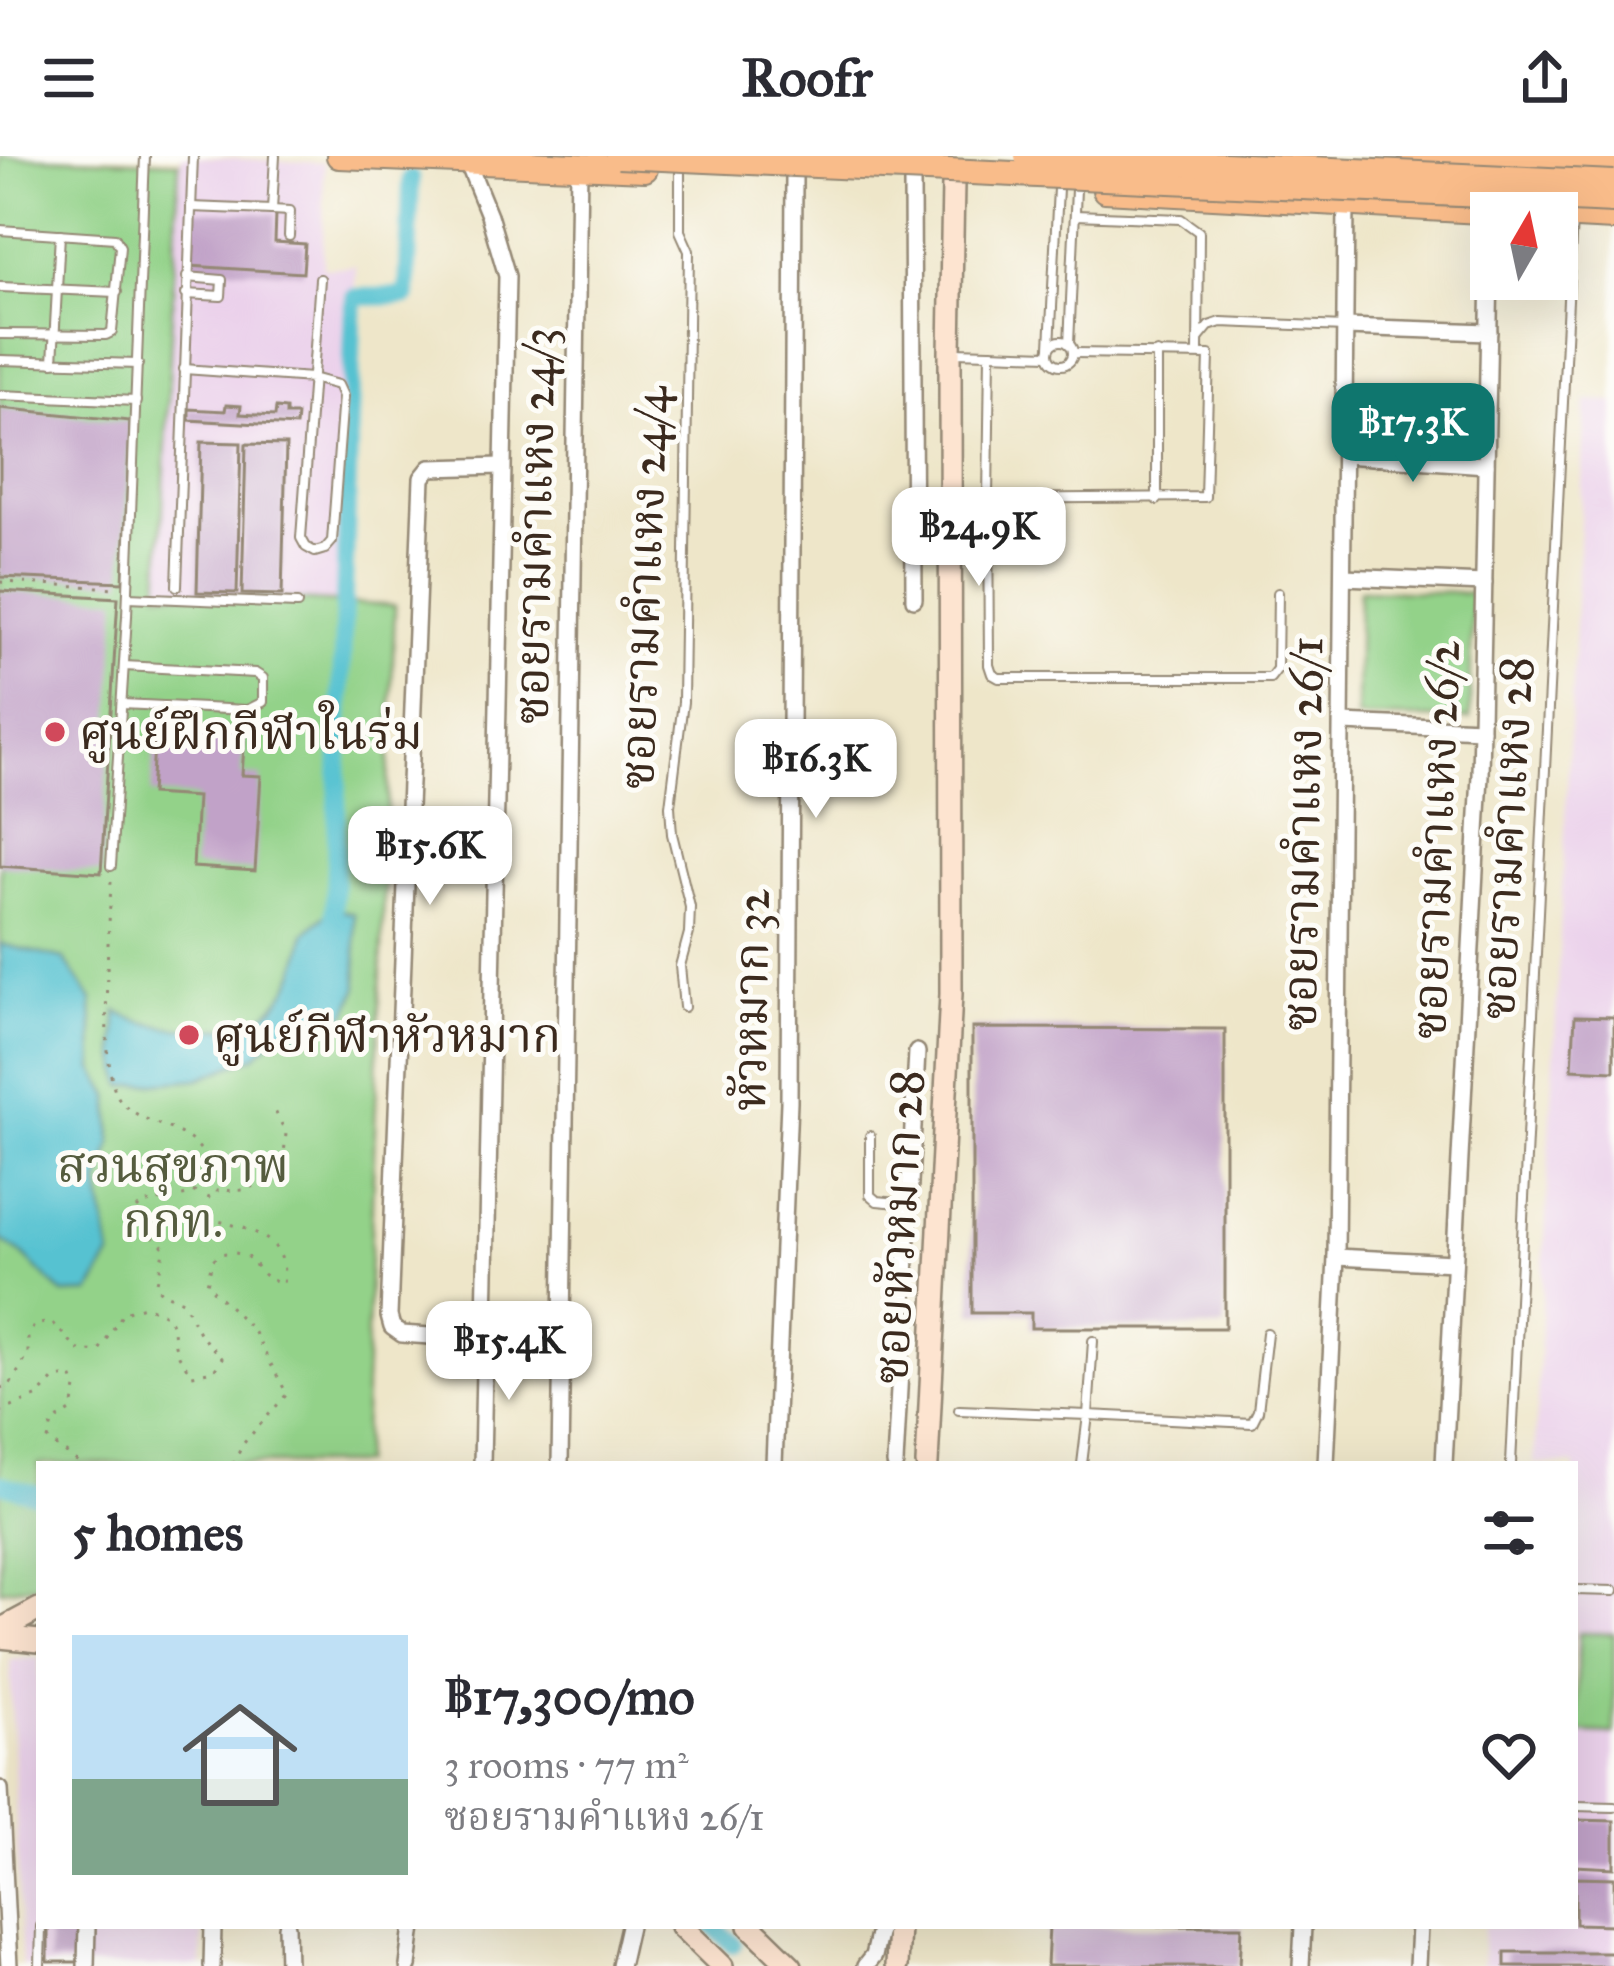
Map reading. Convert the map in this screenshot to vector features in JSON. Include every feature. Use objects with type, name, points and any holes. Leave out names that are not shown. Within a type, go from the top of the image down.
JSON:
[{"type":"main road","points":[[339,156],[794,176],[913,168],[953,183],[1470,213]]},
{"type":"main road","points":[[618,156],[1614,201]]},
{"type":"main road","points":[[953,183],[955,156]]},
{"type":"main road","points":[[1028,156],[1614,183]]},
{"type":"main road","points":[[1119,156],[1119,190]]},
{"type":"main road","points":[[1412,156],[1614,166]]},
{"type":"main road","points":[[1578,217],[1614,218]]},
{"type":"street","points":[[467,161],[489,214],[506,276],[482,1461]]},
{"type":"street","name":"ซอยรามคำแหง 24/3","points":[[560,1461],[579,166]]},
{"type":"street","points":[[913,168],[914,599]]},
{"type":"street","name":"หัวหมาก 32","points":[[774,1461],[789,1102],[794,176]]},
{"type":"street","name":"ซอยหัวหมาก 28","points":[[928,1461],[951,994],[953,183]]},
{"type":"street","name":"ซอยรามคำแหง 26/1","points":[[1326,1461],[1336,1257],[1346,204]]},
{"type":"street","name":"ซอยรามคำแหง 26/2","points":[[1444,1461],[1481,730],[1490,300]]},
{"type":"street","points":[[1345,327],[1489,332]]},
{"type":"street","points":[[1344,454],[1486,465]]},
{"type":"street","points":[[484,1340],[402,1334],[392,1327],[389,1316],[422,478],[430,468],[502,466]]},
{"type":"street","points":[[1344,577],[1484,584]]},
{"type":"street","points":[[1343,723],[1481,730]]},
{"type":"street","points":[[895,1461],[917,1052]]},
{"type":"street","points":[[1336,1257],[1454,1263]]},
{"type":"street","points":[[0,1634],[36,1611]]},
{"type":"street","points":[[0,1634],[36,1640]]},
{"type":"street","points":[[0,1789],[9,1966]]},
{"type":"street","points":[[86,1966],[87,1929]]},
{"type":"street","points":[[212,1966],[213,1929]]},
{"type":"street","points":[[287,1929],[288,1966]]},
{"type":"street","points":[[408,1966],[413,1929]]},
{"type":"street","points":[[620,1966],[628,1929]]},
{"type":"street","points":[[684,1929],[722,1966]]},
{"type":"street","points":[[753,1929],[791,1966]]},
{"type":"street","points":[[865,1966],[873,1956],[879,1929]]},
{"type":"street","points":[[896,1966],[898,1929]]},
{"type":"street","points":[[1301,1966],[1303,1929]]},
{"type":"street","points":[[1418,1966],[1419,1929]]},
{"type":"lane","points":[[111,866],[146,156]]},
{"type":"lane","points":[[177,586],[193,156]]},
{"type":"lane","points":[[272,210],[275,156]]},
{"type":"lane","name":"ซอยรามคำแหง 24/4","points":[[680,170],[680,231],[689,251],[683,702],[670,806],[690,907],[680,966],[684,1007]]},
{"type":"lane","points":[[1067,188],[1075,215],[1070,363],[1063,366],[1055,364],[1049,351],[1067,188]]},
{"type":"lane","points":[[191,207],[290,211],[289,236]]},
{"type":"lane","points":[[1075,215],[1181,219],[1192,224],[1199,232],[1198,354]]},
{"type":"lane","points":[[0,230],[115,238],[121,247],[112,332],[0,334]]},
{"type":"lane","points":[[52,362],[60,234]]},
{"type":"lane","points":[[186,294],[221,296],[222,280],[187,277]]},
{"type":"lane","points":[[184,369],[312,379],[334,382],[344,396],[332,541],[326,549],[315,552],[301,538],[312,379],[320,279]]},
{"type":"lane","points":[[0,287],[117,292]]},
{"type":"lane","name":"ซอยรามคำแหง 28","points":[[1510,1461],[1560,300]]},
{"type":"lane","points":[[1198,339],[1209,326],[1221,322],[1345,327]]},
{"type":"lane","points":[[950,352],[1049,351],[1060,341],[1071,348],[1210,358],[1204,497],[988,500]]},
{"type":"lane","points":[[990,353],[992,674],[999,678],[1270,678],[1277,669],[1278,593]]},
{"type":"lane","points":[[1156,500],[1157,353]]},
{"type":"lane","points":[[0,360],[138,364]]},
{"type":"lane","points":[[0,395],[136,401]]},
{"type":"lane","points":[[128,593],[297,604]]},
{"type":"lane","points":[[122,704],[247,710],[262,702],[265,686],[256,673],[124,666]]},
{"type":"lane","points":[[870,1136],[871,1195],[877,1201],[909,1204]]},
{"type":"lane","points":[[959,1411],[1252,1423],[1258,1412],[1267,1333]]},
{"type":"lane","points":[[1082,1461],[1094,1341]]},
{"type":"lane","points":[[1578,1590],[1614,1591]]},
{"type":"lane","points":[[1578,1806],[1614,1807]]},
{"type":"lane","points":[[40,1929],[40,1966]]},
{"type":"path","points":[[0,582],[128,593]]},
{"type":"path","points":[[0,1388],[10,1385],[28,1355],[34,1325],[51,1322],[79,1350],[98,1352],[124,1312],[144,1306],[172,1322],[176,1349],[192,1375],[214,1371],[222,1358],[200,1335],[183,1301],[162,1294],[156,1286],[165,1248],[147,1232],[136,1210],[142,1204],[193,1194],[204,1169],[203,1153],[184,1132],[154,1124],[120,1100],[107,1067],[111,866]]},
{"type":"path","points":[[234,1461],[243,1444],[286,1394],[260,1339],[207,1283],[208,1273],[219,1254],[236,1250],[276,1283],[284,1284],[285,1274],[283,1261],[257,1230],[207,1218],[206,1209],[213,1191],[244,1190],[282,1176],[286,1132],[273,1107]]},
{"type":"path","points":[[0,1412],[38,1396],[55,1378],[71,1376],[76,1388],[72,1410],[52,1423],[48,1440],[77,1461]]},
{"type":"shaded area","points":[[181,156],[324,163],[323,268],[356,266],[338,602],[159,592]]},
{"type":"shaded area","points":[[1586,401],[1614,402],[1614,1966],[1482,1966],[1484,1929],[1578,1929],[1578,1461],[1534,1461]]},
{"type":"shaded area","points":[[36,1658],[36,1929],[202,1929],[201,1966],[22,1966],[10,1660]]},
{"type":"green space","name":"ศูนย์กีฬาหัวหมาก","points":[[0,156],[179,162],[159,592],[395,606],[362,1461],[36,1461],[36,1585],[0,1590]]},
{"type":"green space","points":[[1359,590],[1472,593],[1470,719],[1357,717]]},
{"type":"green space","points":[[1579,1633],[1614,1634],[1614,1734],[1578,1732]]},
{"type":"water","points":[[333,908],[354,914],[358,987],[347,1014],[307,1032],[276,1037],[255,1056],[199,1079],[123,1086],[116,1055],[117,1011],[146,1023],[185,1029],[225,1028],[255,1020],[284,994],[296,971],[305,933]]},
{"type":"water","points":[[0,944],[64,959],[92,1000],[94,1069],[110,1096],[112,1142],[99,1184],[111,1256],[90,1293],[63,1294],[0,1239]]},
{"type":"building","points":[[193,210],[276,214],[275,242],[305,244],[303,273],[190,266]]},
{"type":"building","points":[[226,405],[241,406],[240,414],[275,416],[276,408],[286,409],[286,415],[297,415],[296,426],[189,420],[189,409],[225,411]]},
{"type":"building","points":[[0,408],[130,421],[123,582],[0,577]]},
{"type":"building","points":[[201,442],[241,443],[237,593],[197,592]]},
{"type":"building","points":[[246,444],[286,445],[282,595],[242,594]]},
{"type":"building","name":"ศูนย์ฝึกกีฬาในร่ม","points":[[0,591],[118,598],[101,873],[0,866]]},
{"type":"building","points":[[155,727],[245,732],[242,775],[261,776],[255,871],[193,867],[197,797],[151,794]]},
{"type":"building","points":[[1575,1016],[1614,1017],[1614,1071],[1572,1069]]},
{"type":"building","points":[[972,1028],[1225,1029],[1225,1328],[1031,1328],[1031,1313],[972,1313]]},
{"type":"building","points":[[1578,1820],[1614,1821],[1614,1868],[1578,1866]]},
{"type":"building","points":[[1578,1877],[1614,1878],[1614,1925],[1578,1924]]},
{"type":"building","points":[[48,1929],[86,1929],[85,1962],[48,1962]]},
{"type":"building","points":[[1049,1929],[1242,1929],[1240,1966],[1047,1966]]},
{"type":"building","points":[[1505,1952],[1614,1952],[1614,1966],[1505,1966]]},
{"type":"waterway","points":[[333,931],[354,297],[407,296],[411,179]]},
{"type":"waterway","points":[[0,1483],[36,1494]]},
{"type":"waterway","points":[[716,1929],[733,1944]]},
{"type":"place","name":"ศูนย์ฝึกกีฬาในร่ม","points":[[55,732]]},
{"type":"place","name":"ศูนย์กีฬาหัวหมาก","points":[[189,1035]]},
{"type":"park label","name":"สวนสุขภาพ กกท.","points":[[173,1192]]}]
